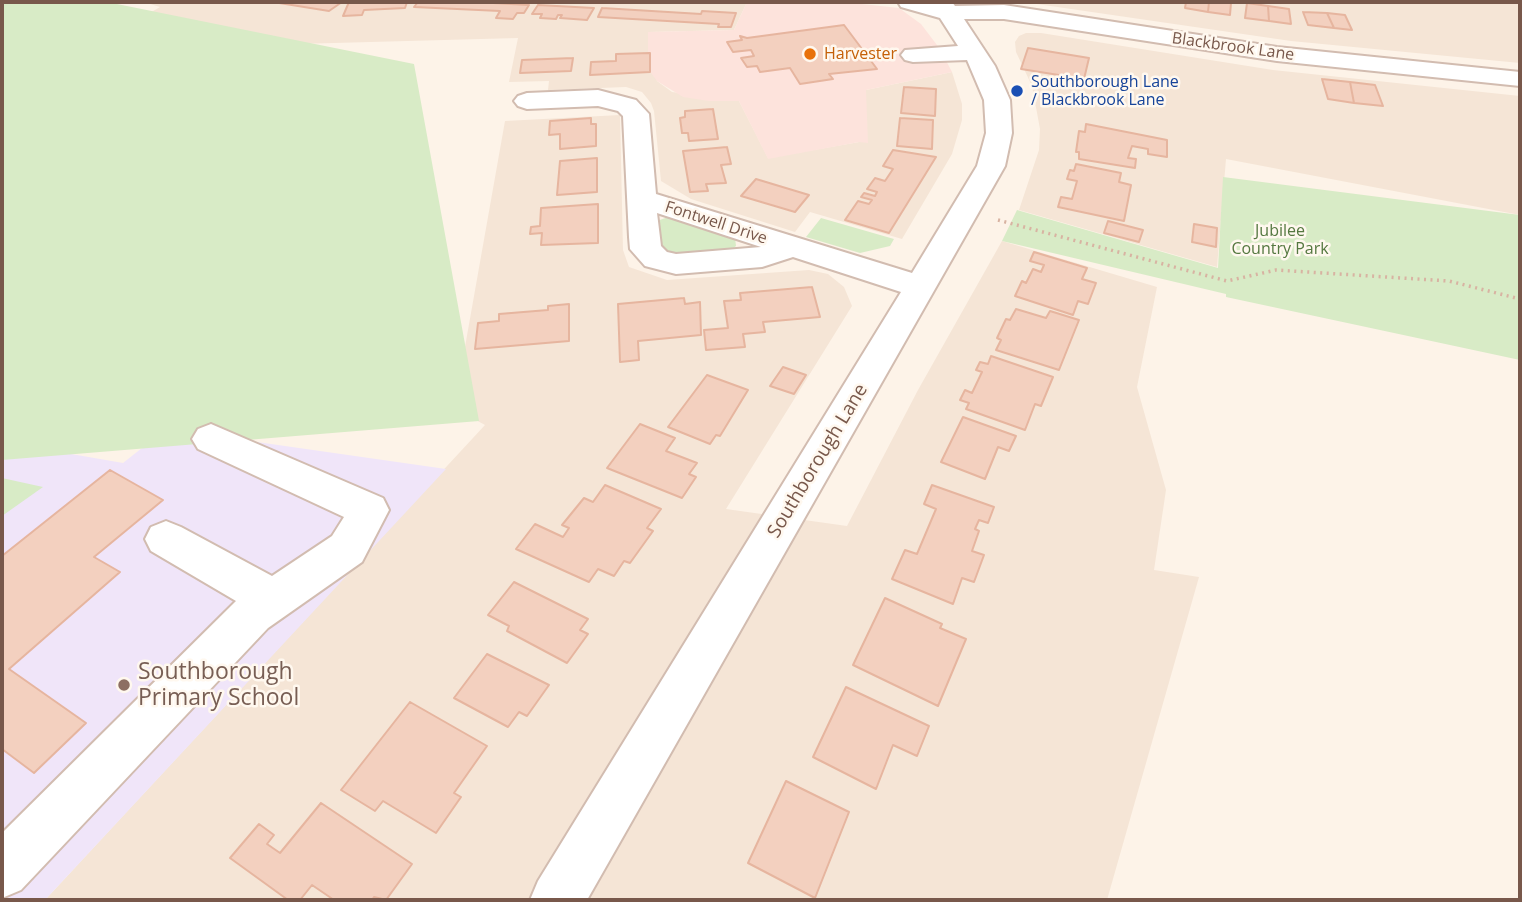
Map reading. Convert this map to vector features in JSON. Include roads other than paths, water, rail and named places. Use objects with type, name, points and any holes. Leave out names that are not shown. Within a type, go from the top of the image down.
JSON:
[{"type":"street","points":[[909,2],[937,5]]},
{"type":"street","name":"Blackbrook Lane","points":[[937,5],[1278,54],[1520,79]]},
{"type":"street","name":"Southborough Lane","points":[[557,900],[967,211],[991,166],[999,134],[997,100],[991,82],[975,52],[937,5]]},
{"type":"street","points":[[1033,39],[1063,44],[1069,23]]},
{"type":"street","points":[[913,55],[975,52]]},
{"type":"street","name":"Fontwell Drive","points":[[527,101],[598,98],[627,105],[636,114],[646,250],[656,259],[676,264],[762,257],[790,247]]},
{"type":"street","name":"Fontwell Drive","points":[[642,199],[922,287]]},
{"type":"street","points":[[2,872],[243,624],[347,549],[369,510],[211,439]]},
{"type":"street","points":[[166,540],[274,600]]},
{"type":"place","name":"Harvester","points":[[810,54]]},
{"type":"place","name":"Southborough Lane / Blackbrook Lane","points":[[1017,91]]},
{"type":"place","name":"Southborough Primary School","points":[[124,685]]},
{"type":"park label","name":"Jubilee Country Park","points":[[1280,240]]}]
